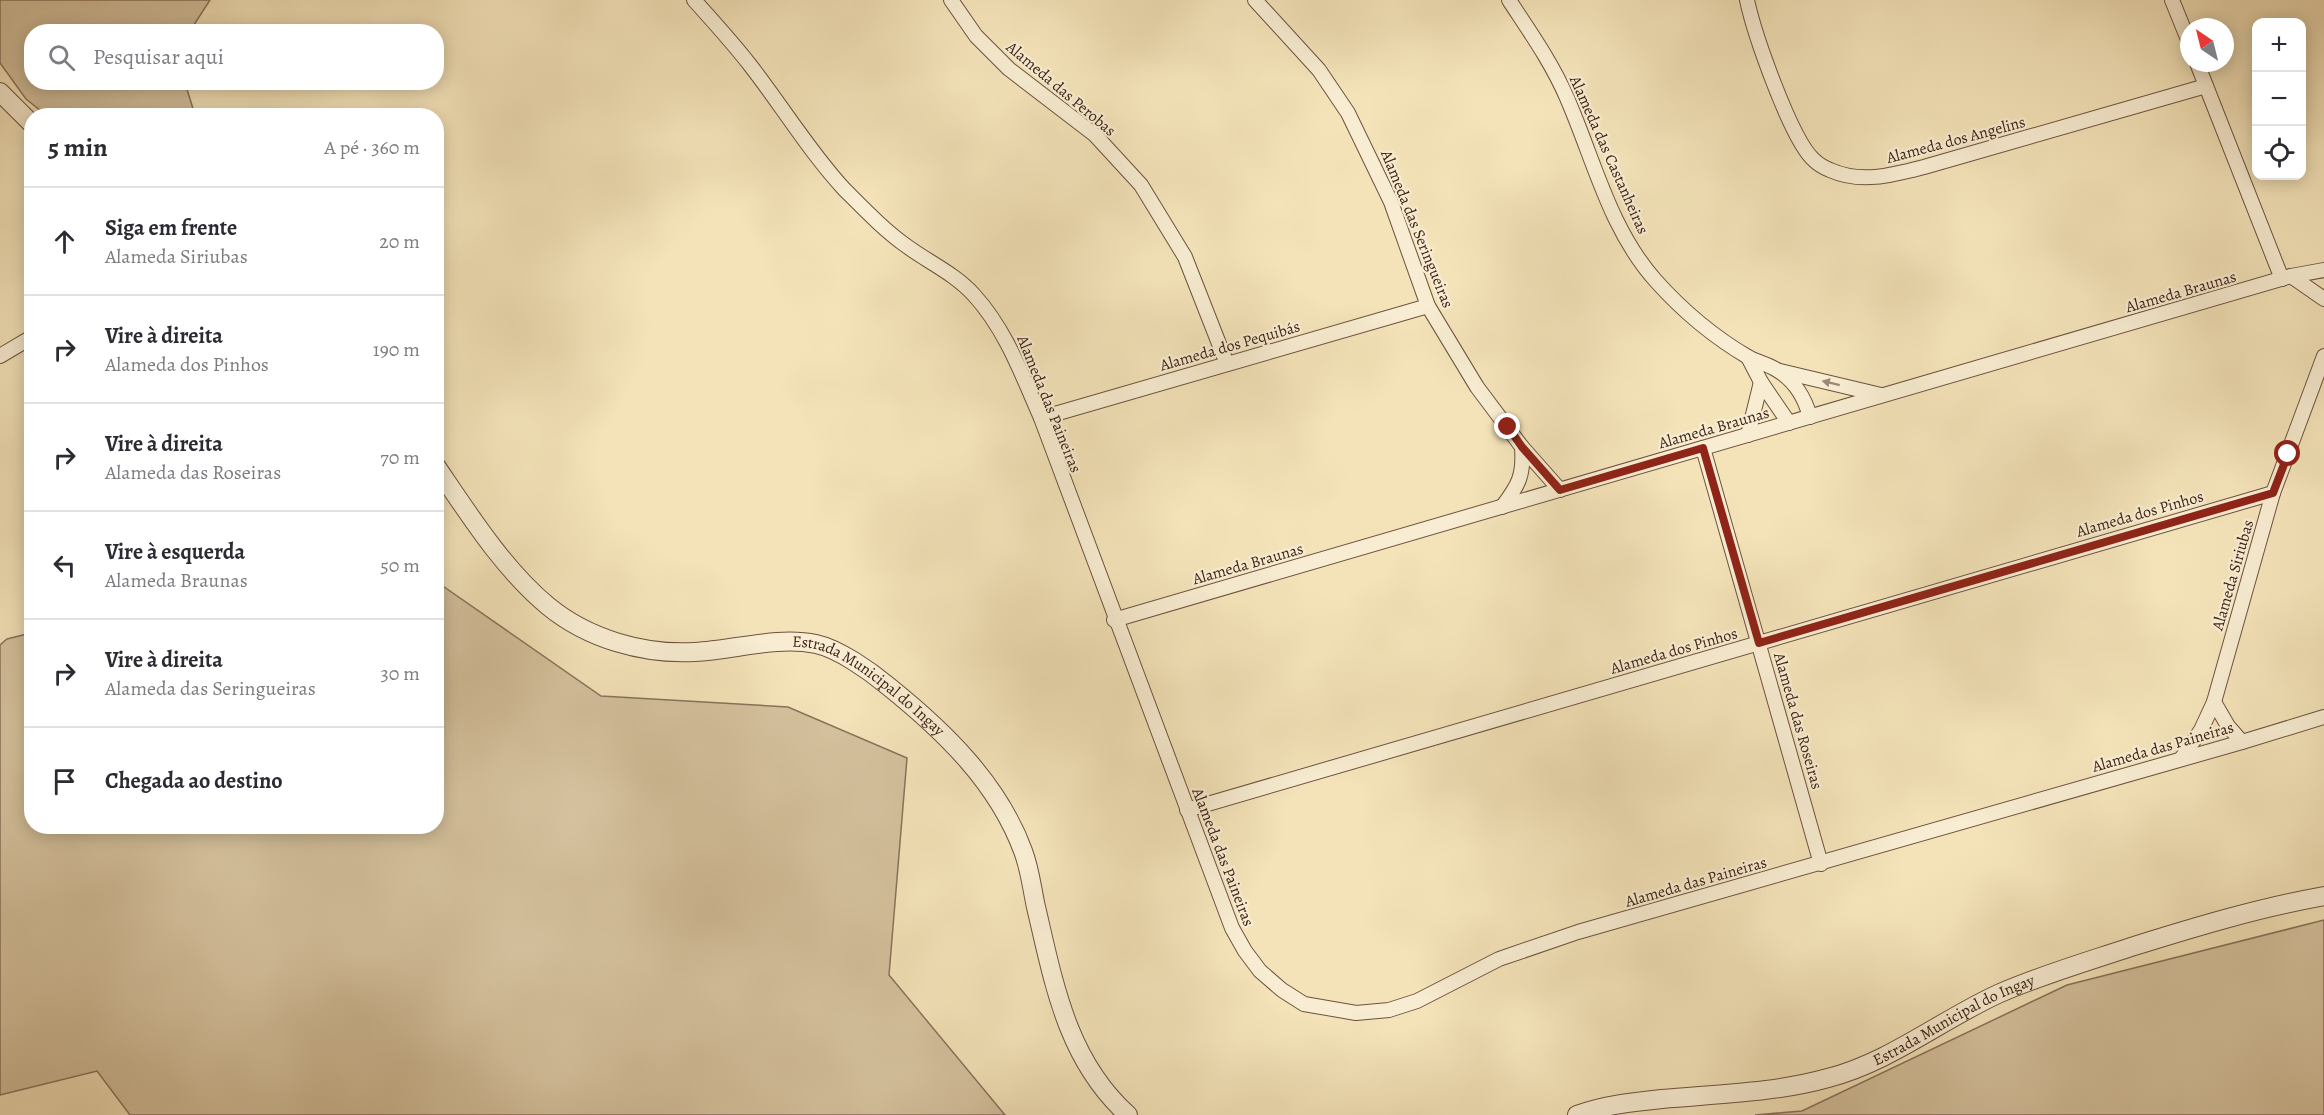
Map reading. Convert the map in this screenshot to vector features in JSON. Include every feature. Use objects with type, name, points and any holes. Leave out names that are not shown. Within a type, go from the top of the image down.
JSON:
[{"type":"street","name":"Alameda das Paineiras","points":[[694,0],[749,64],[809,146],[843,187],[875,219],[907,246],[949,273],[973,294],[996,321],[1018,364],[1041,418],[1114,620],[1232,928],[1260,971],[1282,990],[1304,1004],[1356,1013],[1389,1010],[1417,1001],[1499,959],[1578,932],[1821,864],[2324,717]]},
{"type":"street","name":"Alameda das Perobas","points":[[951,0],[976,36],[1009,69],[1095,135],[1141,185],[1185,257],[1227,364]]},
{"type":"street","name":"Alameda das Seringueiras","points":[[1255,0],[1319,70],[1348,113],[1391,202],[1428,306],[1477,387],[1522,447],[1560,490]]},
{"type":"street","name":"Alameda das Castanheiras","points":[[1509,0],[1554,71],[1614,214],[1641,265],[1671,297],[1696,319],[1748,357],[1778,370],[1883,396]]},
{"type":"street","name":"Alameda dos Angelins","points":[[1747,0],[1777,90],[1800,141],[1813,159],[1829,170],[1850,176],[1885,177],[2206,86]]},
{"type":"street","points":[[2172,0],[2180,20]]},
{"type":"street","points":[[2201,72],[2287,278],[2324,299]]},
{"type":"street","points":[[0,92],[24,116]]},
{"type":"street","name":"Alameda Braunas","points":[[1114,620],[2287,278],[2324,270]]},
{"type":"street","name":"Alameda dos Pequibás","points":[[1041,418],[1428,306]]},
{"type":"street","points":[[0,356],[24,342]]},
{"type":"street","name":"Alameda Siriubas","points":[[2181,759],[2201,730],[2214,702],[2273,493],[2324,356]]},
{"type":"street","name":"Alameda das Castanheiras","points":[[1748,357],[1761,382],[1789,423]]},
{"type":"street","name":"Alameda das Castanheiras","points":[[1778,370],[1799,389],[1810,417]]},
{"type":"street","points":[[1748,435],[1761,382]]},
{"type":"street","points":[[1502,507],[1516,489],[1523,468],[1522,447]]},
{"type":"street","name":"Alameda das Roseiras","points":[[1703,448],[1821,864]]},
{"type":"street","name":"Estrada Municipal do Ingay","points":[[444,477],[519,577],[548,606],[579,627],[621,644],[658,652],[695,652],[790,642],[817,644],[856,662],[889,686],[954,745],[980,775],[1007,814],[1024,853],[1062,1012],[1079,1052],[1098,1084],[1128,1115]]},
{"type":"street","name":"Alameda dos Pinhos","points":[[1187,810],[2273,493]]},
{"type":"street","points":[[2214,702],[2228,726],[2242,742]]},
{"type":"street","name":"Estrada Municipal do Ingay","points":[[1577,1115],[1590,1110],[1629,1103],[1782,1089],[1828,1078],[1860,1068],[1892,1053],[1959,1013],[2000,993],[2062,969],[2238,915],[2324,896]]},
{"type":"shaded area","points":[[0,0],[210,0],[195,24],[24,24],[24,90],[187,90],[193,108],[37,108],[26,99],[0,63]]},
{"type":"shaded area","points":[[444,587],[601,696],[788,707],[907,758],[889,975],[1005,1115],[130,1115],[97,1071],[0,1095],[0,645],[7,639],[24,635],[24,834],[444,834]]},
{"type":"shaded area","points":[[2324,920],[2324,1115],[1755,1115],[1802,1111],[2067,985]]},
{"type":"route","points":[[1508,427],[1522,447],[1560,490],[1703,448],[1759,643],[2273,493],[2288,454]]}]
